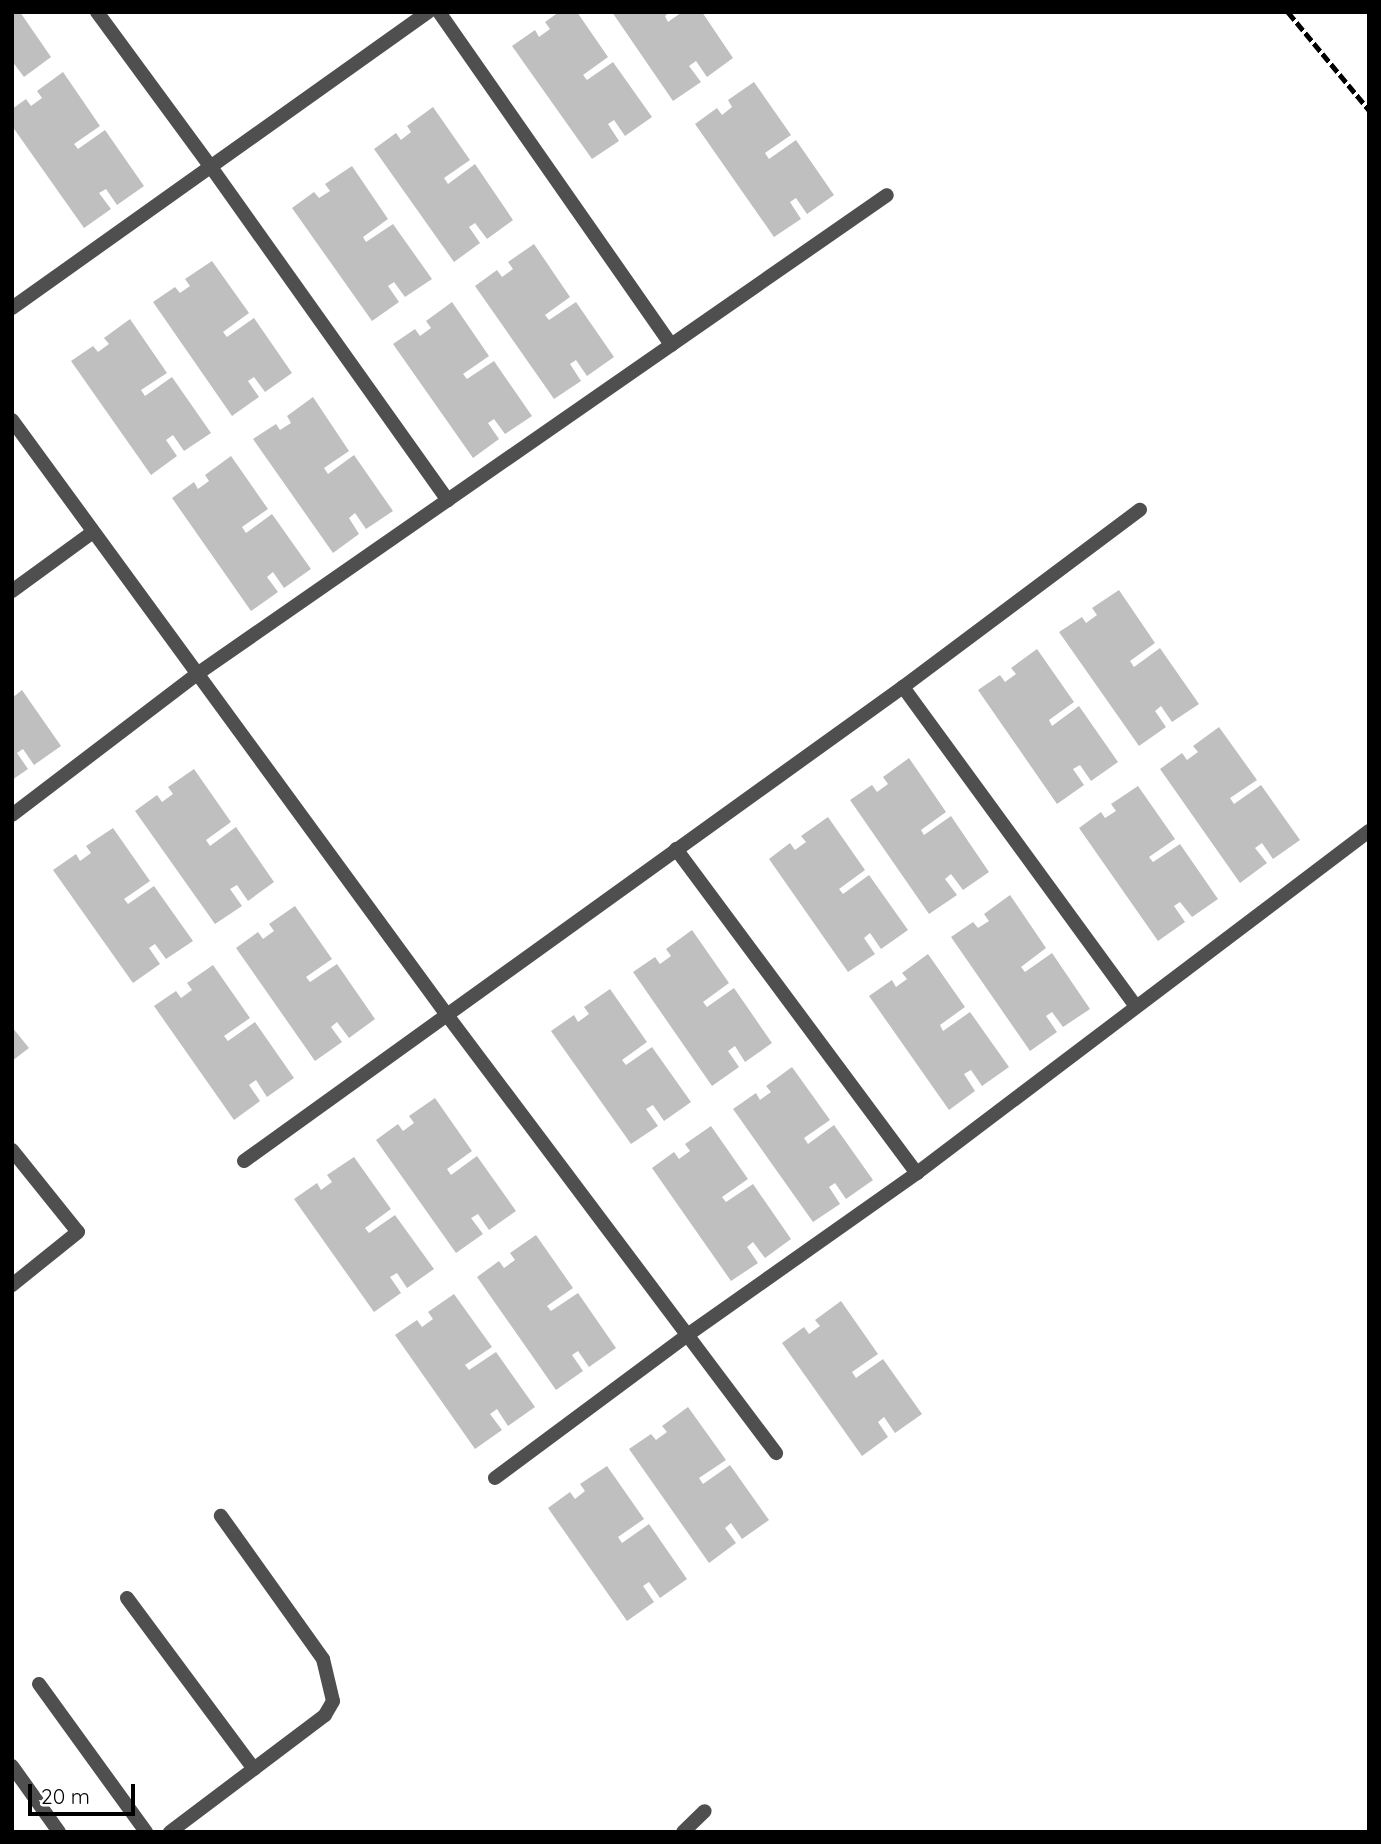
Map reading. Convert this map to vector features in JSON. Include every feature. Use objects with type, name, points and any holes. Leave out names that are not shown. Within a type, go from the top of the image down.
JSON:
[{"type":"street","points":[[97,12],[448,500]]},
{"type":"street","points":[[12,308],[428,12]]},
{"type":"street","points":[[439,12],[671,345]]},
{"type":"street","points":[[12,815],[200,672],[887,194]]},
{"type":"street","points":[[12,419],[93,532],[200,672],[447,1015],[776,1453]]},
{"type":"street","points":[[244,1161],[903,687],[1140,510]]},
{"type":"street","points":[[12,590],[93,532]]},
{"type":"street","points":[[903,687],[1136,1006]]},
{"type":"street","points":[[495,1478],[686,1336],[917,1173],[1369,831]]},
{"type":"street","points":[[676,849],[917,1173]]},
{"type":"street","points":[[12,1150],[78,1232],[12,1286]]},
{"type":"street","points":[[170,1832],[324,1715],[333,1700],[323,1659],[220,1516]]},
{"type":"street","points":[[127,1598],[254,1769]]},
{"type":"street","points":[[39,1684],[146,1832]]},
{"type":"street","points":[[12,1766],[59,1832]]},
{"type":"street","points":[[683,1832],[705,1811]]},
{"type":"building","points":[[12,12],[20,12],[51,57],[24,77],[12,61]]},
{"type":"building","points":[[559,12],[577,12],[608,57],[583,75],[587,80],[613,62],[652,117],[625,136],[614,120],[608,124],[619,141],[592,159],[512,46],[535,30],[539,37],[550,29],[545,22]]},
{"type":"building","points":[[612,12],[670,12],[665,16],[668,22],[682,12],[702,12],[733,58],[707,77],[696,61],[689,66],[701,82],[673,101]]},
{"type":"building","points":[[63,72],[100,126],[74,144],[78,149],[105,130],[144,186],[117,205],[106,189],[99,193],[111,209],[84,228],[12,126],[12,109],[26,99],[31,106],[42,98],[37,91]]},
{"type":"building","points":[[754,82],[791,135],[765,153],[769,159],[796,140],[834,195],[807,214],[796,198],[790,202],[801,219],[774,237],[695,124],[717,108],[722,115],[732,107],[728,100]]},
{"type":"building","points":[[433,107],[470,160],[444,178],[448,184],[475,164],[513,220],[487,239],[475,223],[469,227],[480,243],[454,262],[374,149],[396,133],[401,140],[411,132],[407,126]]},
{"type":"building","points":[[352,166],[388,219],[363,237],[366,242],[393,224],[432,279],[405,297],[394,282],[388,286],[399,302],[372,321],[292,208],[314,192],[319,198],[330,191],[325,184]]},
{"type":"building","points":[[534,244],[570,297],[545,315],[549,320],[576,302],[614,357],[587,376],[576,360],[570,364],[581,381],[554,399],[475,286],[497,270],[502,277],[513,269],[508,262]]},
{"type":"building","points":[[212,261],[249,313],[223,332],[227,337],[254,318],[292,373],[265,392],[254,377],[248,381],[259,397],[232,416],[153,302],[175,287],[180,293],[190,286],[185,279]]},
{"type":"building","points":[[452,302],[489,356],[463,374],[467,379],[494,361],[532,416],[505,434],[494,419],[488,423],[499,439],[473,458],[393,344],[415,329],[420,336],[431,328],[426,321]]},
{"type":"building","points":[[130,319],[167,373],[141,390],[145,396],[172,377],[211,433],[184,451],[173,435],[166,440],[177,456],[151,475],[71,361],[93,346],[98,352],[109,344],[104,338]]},
{"type":"building","points":[[313,397],[349,451],[324,468],[328,474],[354,455],[393,511],[366,529],[355,513],[349,518],[359,534],[333,553],[253,439],[276,424],[280,430],[291,423],[287,416]]},
{"type":"building","points":[[231,456],[268,509],[242,527],[246,533],[272,514],[311,569],[284,588],[273,572],[267,577],[278,592],[251,611],[172,498],[194,482],[198,489],[209,481],[205,475]]},
{"type":"building","points":[[1119,590],[1155,643],[1130,661],[1134,667],[1160,648],[1199,704],[1172,722],[1161,706],[1155,711],[1166,727],[1139,746],[1059,632],[1082,617],[1086,623],[1097,615],[1092,608]]},
{"type":"building","points":[[1037,649],[1074,702],[1049,720],[1052,726],[1079,706],[1118,762],[1091,781],[1080,765],[1073,769],[1084,785],[1057,804],[978,690],[1000,675],[1005,682],[1016,674],[1011,668]]},
{"type":"building","points":[[22,690],[61,746],[34,765],[23,749],[17,753],[28,769],[12,780],[12,698]]},
{"type":"building","points":[[1219,727],[1257,780],[1230,798],[1234,804],[1261,785],[1300,840],[1273,859],[1262,843],[1255,848],[1267,863],[1240,883],[1160,769],[1182,753],[1187,760],[1198,752],[1193,746]]},
{"type":"building","points":[[909,758],[946,812],[921,830],[924,835],[951,816],[989,872],[963,890],[951,874],[945,879],[957,895],[929,914],[850,800],[872,785],[877,792],[888,784],[883,777]]},
{"type":"building","points":[[194,769],[231,822],[206,840],[210,846],[236,827],[274,882],[248,901],[237,885],[230,889],[242,906],[215,924],[135,811],[157,795],[162,802],[173,794],[168,787]]},
{"type":"building","points":[[1138,786],[1175,839],[1149,857],[1153,862],[1180,844],[1218,899],[1192,917],[1180,902],[1174,906],[1185,922],[1158,941],[1079,828],[1101,812],[1105,818],[1116,811],[1111,804]]},
{"type":"building","points":[[828,817],[865,870],[839,889],[843,894],[869,875],[908,930],[881,949],[870,933],[864,938],[875,954],[848,972],[769,859],[790,843],[795,850],[806,842],[801,836]]},
{"type":"building","points":[[113,828],[150,881],[124,899],[128,904],[154,886],[193,941],[166,959],[155,944],[149,948],[160,964],[133,983],[53,870],[76,854],[80,861],[91,853],[86,846]]},
{"type":"building","points":[[1010,895],[1046,948],[1021,967],[1025,972],[1052,953],[1090,1009],[1063,1027],[1052,1012],[1046,1016],[1057,1032],[1030,1051],[951,937],[973,922],[978,928],[989,921],[984,914]]},
{"type":"building","points":[[295,906],[332,959],[306,977],[310,982],[337,964],[375,1019],[349,1038],[337,1022],[331,1027],[342,1042],[315,1061],[236,948],[258,932],[263,939],[274,931],[269,924]]},
{"type":"building","points":[[692,930],[729,983],[703,1002],[707,1007],[734,988],[772,1043],[745,1062],[735,1046],[728,1051],[739,1067],[712,1086],[633,972],[655,957],[660,964],[671,956],[666,949]]},
{"type":"building","points":[[928,954],[965,1007],[940,1025],[943,1031],[970,1012],[1009,1067],[982,1086],[971,1070],[964,1074],[975,1091],[949,1110],[869,996],[892,980],[896,987],[907,979],[902,973]]},
{"type":"building","points":[[213,965],[250,1018],[224,1036],[228,1041],[255,1022],[294,1078],[267,1097],[256,1080],[249,1085],[260,1101],[234,1120],[154,1006],[176,991],[181,998],[192,990],[187,983]]},
{"type":"building","points":[[610,989],[647,1042],[622,1060],[626,1065],[652,1047],[691,1102],[664,1121],[653,1105],[646,1109],[658,1126],[631,1144],[551,1031],[574,1015],[578,1022],[589,1014],[584,1007]]},
{"type":"building","points":[[12,1027],[29,1048],[12,1061]]},
{"type":"building","points":[[792,1067],[830,1120],[804,1138],[808,1144],[834,1125],[873,1180],[846,1199],[835,1183],[829,1187],[840,1204],[813,1222],[733,1109],[756,1093],[760,1100],[771,1092],[766,1086]]},
{"type":"building","points":[[435,1098],[472,1151],[447,1169],[451,1175],[477,1156],[516,1211],[489,1230],[478,1214],[471,1218],[483,1234],[456,1253],[376,1140],[398,1124],[403,1131],[414,1123],[409,1116]]},
{"type":"building","points":[[711,1126],[748,1179],[722,1197],[726,1202],[753,1184],[791,1239],[765,1258],[753,1242],[747,1247],[758,1263],[731,1281],[652,1168],[674,1152],[679,1159],[690,1151],[685,1144]]},
{"type":"building","points":[[354,1157],[391,1209],[365,1228],[369,1233],[395,1215],[434,1269],[407,1288],[397,1273],[390,1277],[401,1293],[374,1312],[294,1199],[317,1183],[321,1190],[332,1182],[327,1175]]},
{"type":"building","points":[[536,1235],[573,1288],[547,1306],[551,1311],[578,1293],[616,1348],[589,1367],[578,1351],[572,1355],[583,1371],[556,1390],[477,1277],[499,1261],[504,1268],[515,1260],[510,1253]]},
{"type":"building","points":[[454,1294],[492,1347],[465,1365],[469,1370],[496,1352],[535,1407],[508,1426],[497,1409],[490,1414],[502,1430],[475,1449],[395,1335],[417,1320],[422,1327],[433,1319],[428,1312]]},
{"type":"building","points":[[841,1301],[878,1354],[852,1372],[856,1378],[883,1359],[922,1414],[895,1433],[884,1417],[878,1422],[888,1437],[862,1456],[782,1343],[804,1327],[809,1334],[820,1326],[815,1320]]},
{"type":"building","points":[[688,1407],[726,1460],[699,1478],[703,1484],[730,1465],[769,1520],[742,1539],[731,1523],[725,1528],[736,1543],[709,1563],[629,1449],[651,1434],[656,1440],[667,1432],[662,1426]]},
{"type":"building","points":[[607,1466],[644,1519],[618,1537],[622,1543],[649,1524],[687,1579],[660,1598],[649,1582],[643,1586],[654,1602],[627,1621],[548,1508],[570,1492],[575,1499],[585,1491],[580,1484]]},
{"type":"railway","points":[[1288,12],[1369,110]]}]
